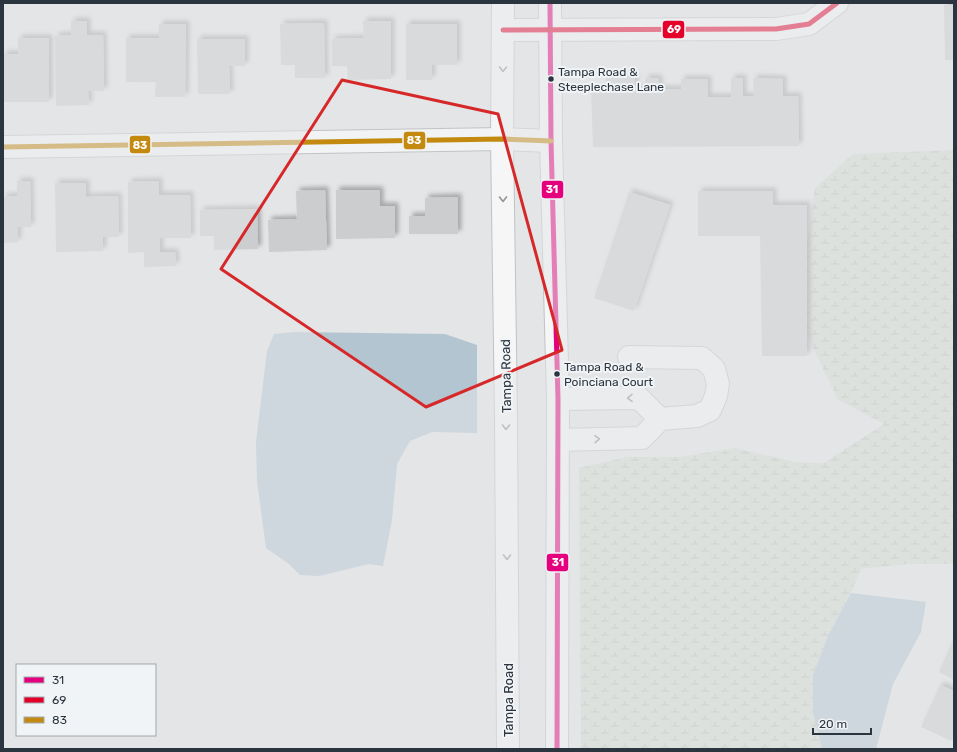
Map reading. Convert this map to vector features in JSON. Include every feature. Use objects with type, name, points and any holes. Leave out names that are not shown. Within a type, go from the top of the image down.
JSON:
[{"type":"main road","name":"Tampa Road","points":[[503,3],[502,139],[506,416],[508,749]]},
{"type":"main road","points":[[550,3],[558,399],[557,749]]},
{"type":"street","points":[[504,30],[776,29],[809,24],[837,3]]},
{"type":"street","points":[[3,147],[502,139],[552,141]]},
{"type":"street","points":[[558,440],[642,438],[660,419],[698,416],[710,410],[716,396],[718,384],[714,369],[702,358],[629,357]]},
{"type":"street","points":[[558,399],[639,398],[660,419]]},
{"type":"highlighted area","points":[[342,80],[498,114],[562,350],[426,407],[221,269]]},
{"type":"green space","points":[[954,150],[954,564],[908,564],[861,569],[851,593],[828,636],[813,675],[813,713],[822,749],[581,749],[579,468],[627,457],[679,457],[735,448],[796,462],[824,463],[884,424],[838,400],[801,323],[806,251],[815,188],[853,154]]},
{"type":"water","points":[[295,332],[445,334],[477,345],[477,433],[432,432],[410,441],[397,464],[392,520],[383,566],[369,564],[319,576],[300,575],[289,564],[266,548],[257,481],[256,442],[267,351],[274,334]]},
{"type":"water","points":[[851,593],[926,602],[921,632],[893,684],[876,749],[822,749],[813,713],[813,675],[828,636]]},
{"type":"building","points":[[944,5],[954,5],[954,60],[945,60]]},
{"type":"building","points":[[71,21],[87,21],[87,35],[103,35],[104,91],[88,91],[89,105],[56,106],[55,36],[71,35]]},
{"type":"building","points":[[363,21],[391,21],[391,79],[348,80],[347,66],[332,66],[332,39],[364,38]]},
{"type":"building","points":[[324,23],[325,78],[295,78],[295,65],[281,65],[280,24]]},
{"type":"building","points":[[159,24],[186,24],[185,97],[155,97],[156,82],[126,82],[126,38],[159,38]]},
{"type":"building","points":[[406,24],[457,24],[457,65],[432,65],[432,80],[406,80]]},
{"type":"building","points":[[18,38],[49,38],[49,102],[3,102],[3,54],[18,54]]},
{"type":"building","points":[[197,39],[245,39],[245,66],[229,66],[230,94],[198,94]]},
{"type":"building","points":[[606,77],[635,77],[635,89],[645,89],[645,78],[659,78],[659,89],[681,89],[681,79],[708,79],[708,97],[731,97],[731,78],[743,78],[743,96],[754,96],[753,78],[783,79],[783,96],[798,96],[799,146],[593,147],[591,90],[606,90]]},
{"type":"building","points":[[17,181],[30,181],[31,227],[18,227],[18,242],[3,243],[3,197],[17,196]]},
{"type":"building","points":[[159,181],[159,195],[190,195],[191,238],[160,238],[160,252],[175,252],[176,266],[144,267],[144,252],[128,253],[128,182]]},
{"type":"building","points":[[55,183],[86,183],[86,197],[118,196],[119,237],[103,237],[103,251],[56,252]]},
{"type":"building","points":[[325,190],[327,250],[269,252],[268,220],[297,219],[296,191]]},
{"type":"building","points":[[336,190],[380,190],[380,206],[395,206],[395,238],[336,239]]},
{"type":"building","points":[[698,191],[773,191],[773,205],[807,205],[807,356],[762,356],[760,236],[698,236]]},
{"type":"building","points":[[629,192],[670,205],[634,311],[594,298]]},
{"type":"building","points":[[458,197],[458,234],[409,234],[409,216],[425,216],[425,198]]},
{"type":"building","points":[[257,209],[258,249],[214,250],[214,236],[200,236],[200,210]]},
{"type":"building","points":[[954,638],[954,680],[939,672]]},
{"type":"building","points":[[940,685],[954,691],[954,735],[951,741],[921,727]]},
{"type":"transit line","name":"31","points":[[550,3],[551,141],[558,399],[557,749]]},
{"type":"transit line","name":"69","points":[[503,30],[776,29],[809,24],[837,3]]},
{"type":"transit line","name":"83","points":[[3,147],[502,139],[551,141]]},
{"type":"place","name":"Tampa Road & Steeplechase Lane","points":[[551,79]]},
{"type":"place","name":"Tampa Road & Poinciana Court","points":[[557,374]]}]
